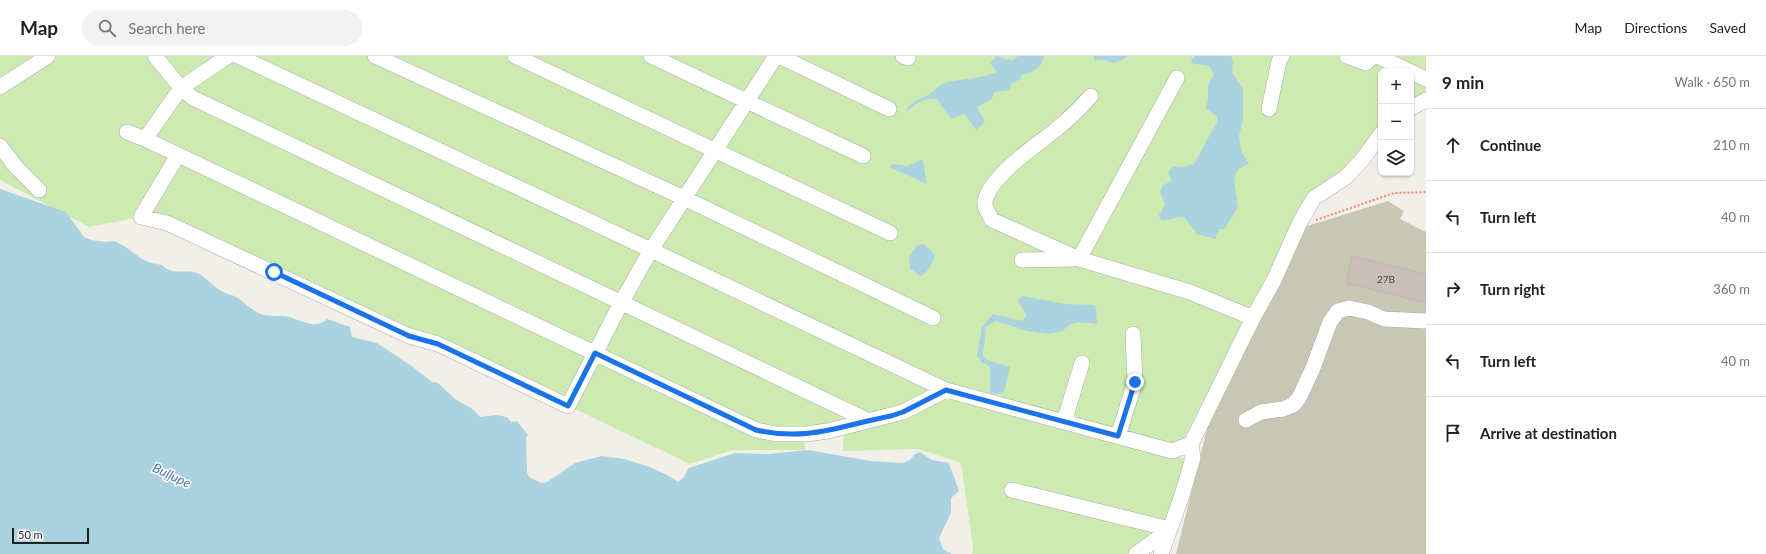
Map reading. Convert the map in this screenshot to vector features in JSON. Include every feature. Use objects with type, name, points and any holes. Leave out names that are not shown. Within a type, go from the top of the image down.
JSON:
[{"type":"street","points":[[0,87],[48,56]]},
{"type":"street","points":[[155,56],[180,88],[193,98],[867,420]]},
{"type":"street","points":[[145,139],[180,88],[228,56]]},
{"type":"street","points":[[238,56],[946,390],[1172,451],[1191,444]]},
{"type":"street","points":[[375,56],[684,198],[933,318]]},
{"type":"street","points":[[515,56],[890,233]]},
{"type":"street","points":[[651,56],[863,156]]},
{"type":"street","points":[[178,155],[141,217],[167,223],[409,336],[438,344],[568,406],[621,303],[651,250],[776,56]]},
{"type":"street","points":[[779,56],[889,109]]},
{"type":"street","points":[[1269,109],[1279,61],[1282,56]]},
{"type":"street","points":[[1347,56],[1366,64],[1373,56]]},
{"type":"street","points":[[1377,56],[1403,68]]},
{"type":"street","points":[[1414,73],[1426,79]]},
{"type":"street","points":[[1079,259],[1177,78]]},
{"type":"street","points":[[1092,96],[1076,113],[1001,175],[990,188],[985,202],[986,211],[992,220],[1079,259],[1190,292],[1253,318]]},
{"type":"street","points":[[1414,106],[1426,100]]},
{"type":"street","points":[[127,132],[145,139],[756,430],[776,434],[806,434],[828,431],[903,412],[946,390]]},
{"type":"street","points":[[1161,554],[1181,498],[1193,458],[1191,444],[1253,318],[1274,280],[1300,222],[1314,198],[1346,177],[1362,160],[1378,138]]},
{"type":"street","points":[[0,146],[16,167],[40,190]]},
{"type":"street","points":[[1022,260],[1079,259]]},
{"type":"street","points":[[1246,420],[1261,412],[1283,409],[1293,405],[1299,398],[1313,368],[1330,322],[1338,311],[1350,308],[1384,319],[1426,321]]},
{"type":"street","points":[[1118,436],[1135,382],[1133,334]]},
{"type":"street","points":[[1064,422],[1082,363]]},
{"type":"street","points":[[1012,490],[1170,530]]},
{"type":"street","points":[[1136,554],[1170,530]]},
{"type":"path","points":[[1300,222],[1314,221],[1394,193],[1426,192]]},
{"type":"shaded area","points":[[1388,201],[1404,211],[1400,219],[1426,232],[1426,554],[1176,554],[1209,421],[1304,227]]},
{"type":"green space","points":[[0,56],[1426,56],[1426,92],[1414,100],[1414,68],[1378,68],[1378,129],[1350,165],[1309,195],[1183,440],[1170,445],[936,381],[929,395],[866,417],[846,407],[841,418],[840,425],[804,431],[805,450],[732,450],[690,464],[438,344],[141,217],[89,227],[0,180]]},
{"type":"green space","points":[[948,395],[1188,459],[1169,523],[1153,532],[1130,554],[972,554],[973,547],[961,463],[918,449],[843,451],[844,432]]},
{"type":"water","points":[[997,56],[1013,60],[1018,56],[1044,57],[1038,67],[1029,73],[1021,75],[1021,79],[1012,83],[1009,90],[994,92],[992,99],[977,107],[985,122],[976,130],[965,114],[951,119],[937,99],[925,100],[909,110],[906,109],[920,98],[930,94],[940,85],[997,72],[990,63]]},
{"type":"water","points":[[1094,56],[1128,56],[1122,60],[1114,62],[1094,60]]},
{"type":"water","points":[[1195,56],[1231,56],[1233,61],[1232,72],[1243,89],[1243,120],[1239,136],[1241,151],[1249,164],[1238,169],[1234,179],[1238,208],[1224,229],[1220,229],[1216,235],[1216,239],[1197,234],[1184,217],[1161,220],[1159,215],[1165,204],[1160,192],[1163,185],[1172,181],[1168,172],[1174,166],[1182,167],[1194,164],[1217,122],[1217,116],[1206,109],[1208,85],[1214,74],[1209,66],[1191,63]]},
{"type":"water","points":[[921,160],[923,161],[927,184],[889,167],[892,164],[907,166]]},
{"type":"water","name":"Buļļupe","points":[[0,189],[66,212],[84,237],[91,240],[106,242],[114,241],[124,246],[142,259],[151,263],[162,265],[169,270],[198,273],[221,291],[238,298],[251,309],[261,314],[291,317],[310,324],[319,324],[327,319],[350,327],[352,337],[377,343],[413,367],[432,382],[438,383],[455,399],[474,410],[480,417],[496,415],[507,417],[511,422],[517,421],[528,435],[526,438],[527,472],[529,477],[541,483],[547,482],[575,463],[602,456],[624,459],[650,467],[678,482],[683,478],[689,468],[735,453],[768,454],[808,450],[871,461],[903,463],[910,460],[915,454],[920,452],[932,460],[949,463],[959,491],[951,498],[951,513],[939,538],[943,549],[952,554],[0,554]]},
{"type":"water","points":[[924,244],[935,255],[928,270],[921,276],[910,269],[909,257],[917,245]]},
{"type":"water","points":[[1023,296],[1065,304],[1093,305],[1096,307],[1097,324],[1078,322],[1070,325],[1063,331],[1050,334],[1027,331],[996,321],[986,327],[983,355],[985,359],[1010,367],[1004,392],[999,394],[990,393],[990,367],[982,362],[977,356],[982,327],[993,314],[1023,321],[1026,315],[1018,300]]},
{"type":"building","points":[[1352,256],[1426,274],[1426,303],[1346,283]]},
{"type":"route","points":[[274,272],[409,336],[438,344],[568,406],[595,353],[756,430],[776,434],[806,434],[828,431],[867,420],[891,416],[903,412],[946,390],[1118,436],[1135,382]]}]
